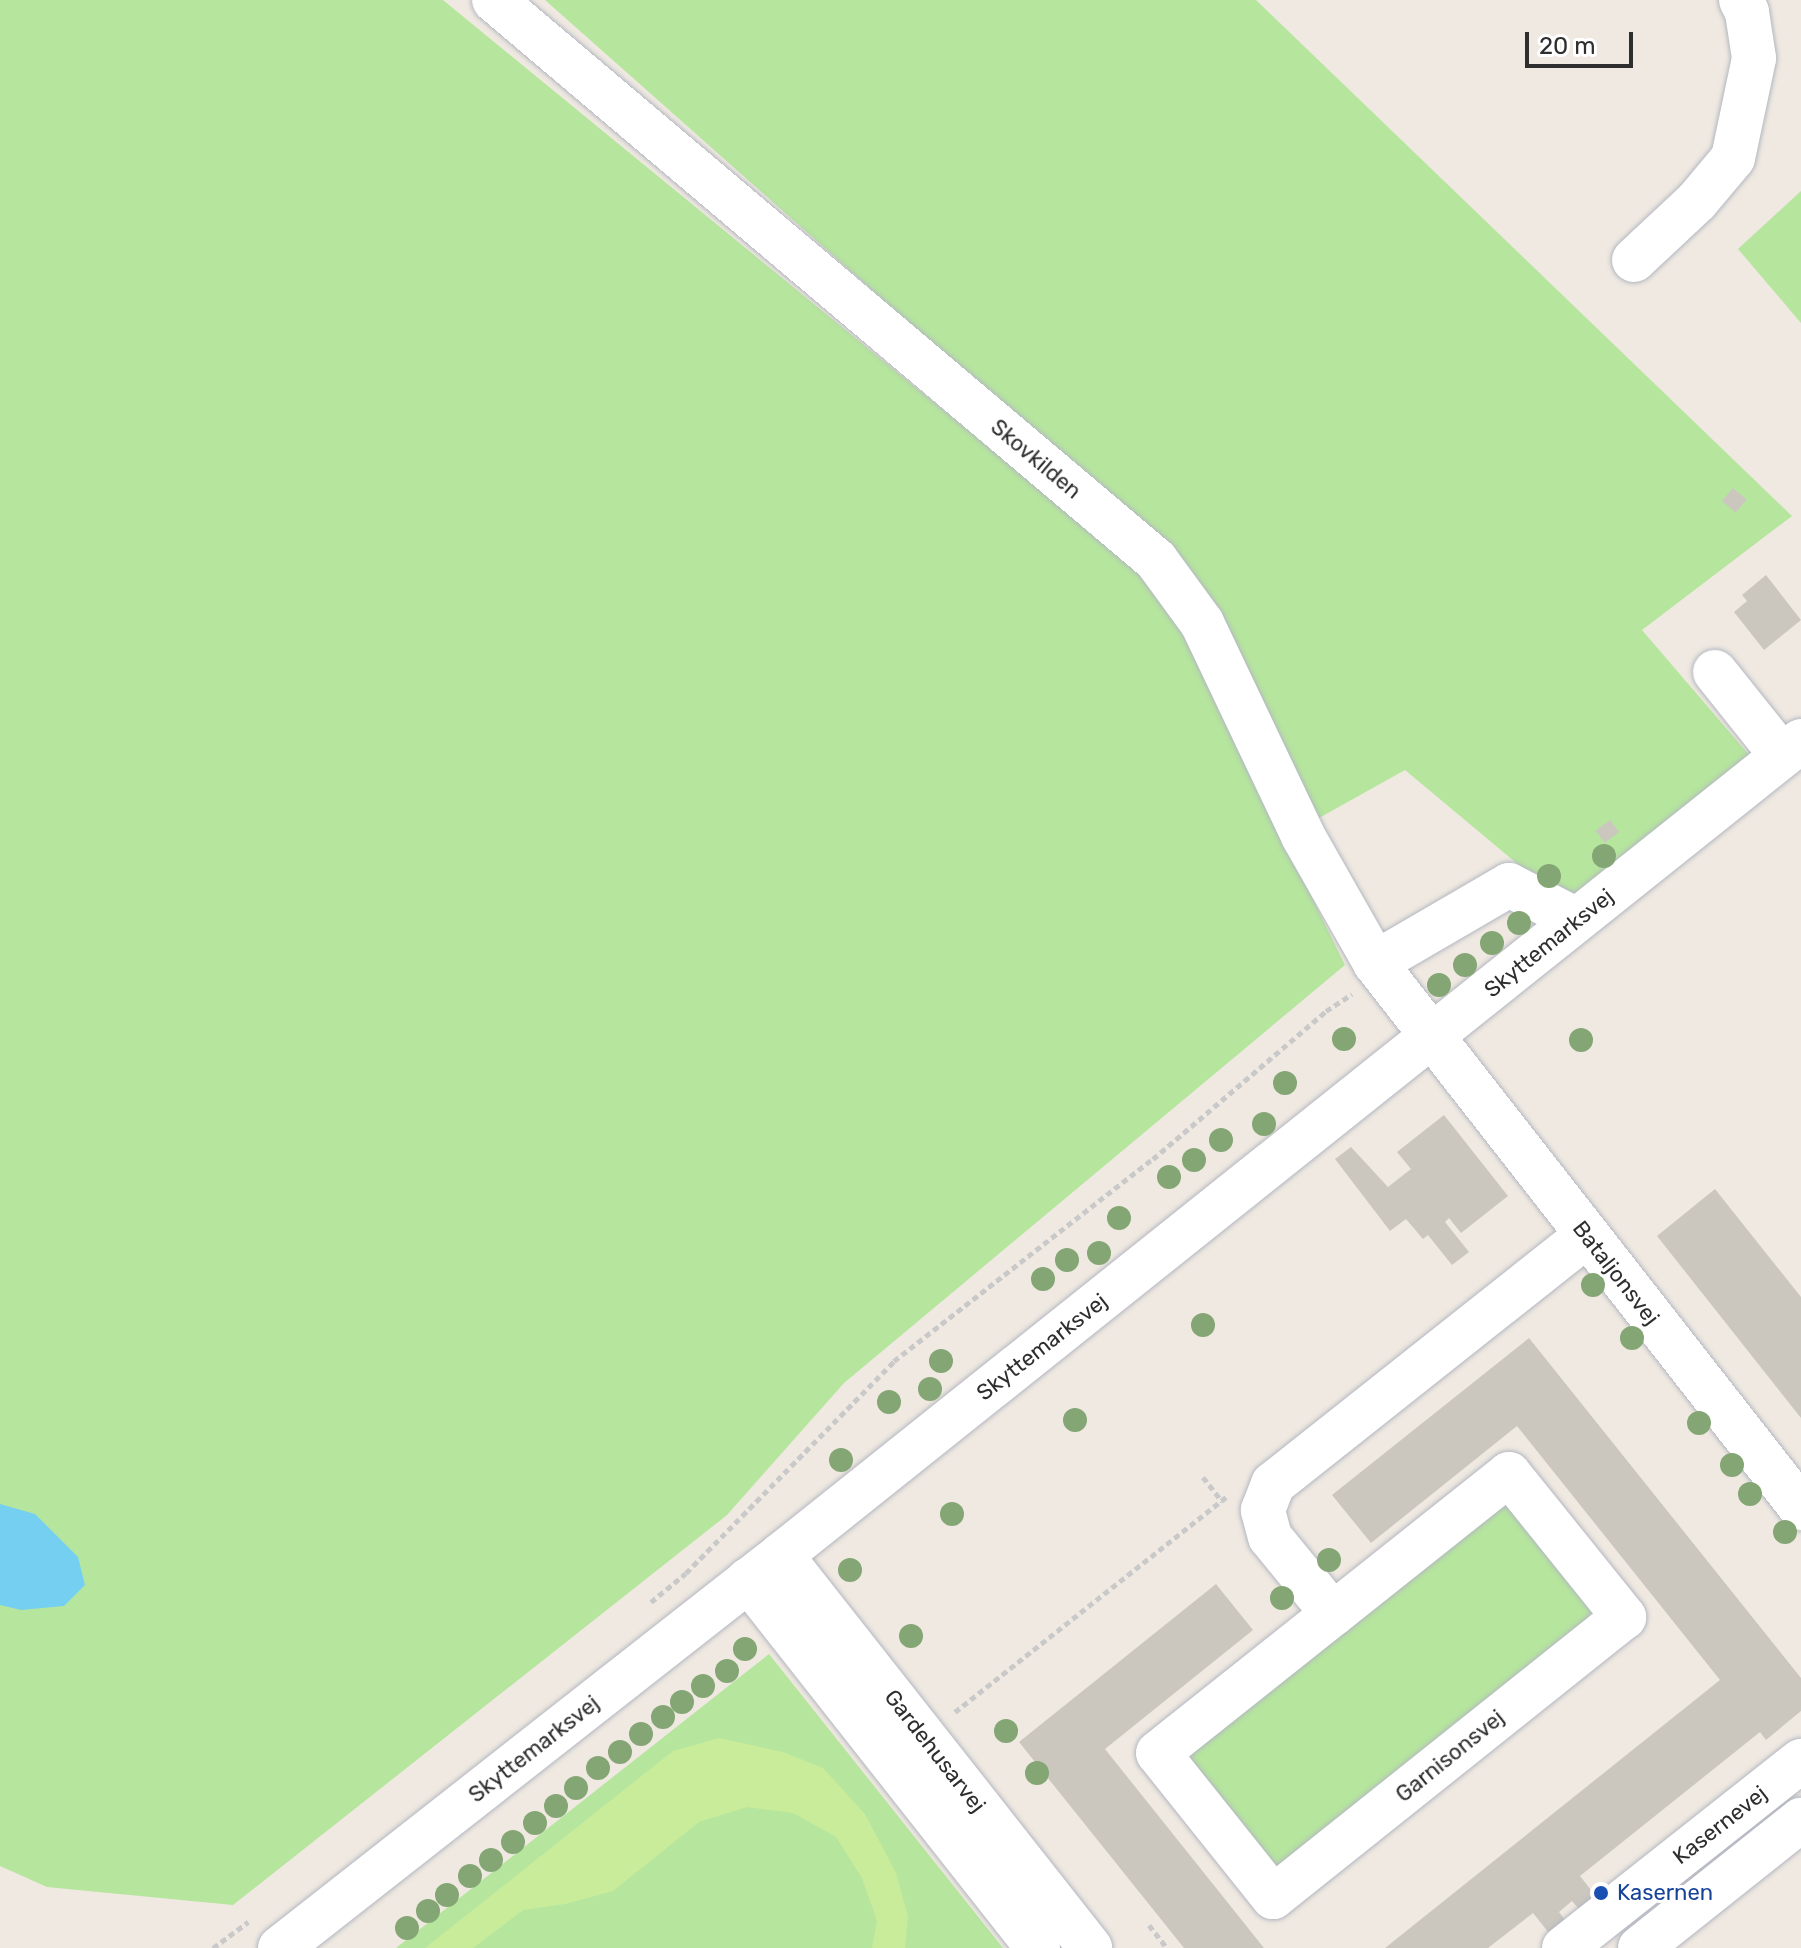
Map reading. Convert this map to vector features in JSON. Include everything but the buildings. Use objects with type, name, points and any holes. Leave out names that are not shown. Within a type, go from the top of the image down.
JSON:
[{"type":"street","name":"Skovkilden","points":[[494,0],[1156,560],[1202,623],[1303,836],[1380,969],[1432,1038]]},
{"type":"street","points":[[1634,260],[1697,201],[1733,158],[1754,58],[1747,12],[1741,0]]},
{"type":"street","points":[[1715,672],[1792,748]]},
{"type":"street","name":"Skyttemarksvej","points":[[268,1932],[765,1567],[1792,748]]},
{"type":"street","points":[[1380,969],[1509,885],[1577,920]]},
{"type":"street","name":"Bataljonsvej","points":[[1432,1038],[1801,1508]]},
{"type":"street","points":[[1333,1614],[1270,1537],[1263,1510],[1273,1484],[1586,1236]]},
{"type":"street","name":"Garnisonsvej","points":[[1509,1474],[1624,1617],[1273,1897],[1158,1753],[1333,1614],[1509,1474]]},
{"type":"street","name":"Gardehusarvej","points":[[765,1567],[1038,1948]]},
{"type":"street","name":"Gardehusarvej","points":[[765,1567],[1090,1948]]},
{"type":"street","name":"Kasernevej","points":[[1564,1948],[1801,1761]]},
{"type":"street","points":[[1640,1948],[1801,1820]]},
{"type":"path","points":[[642,1609],[696,1563],[894,1361],[1153,1159],[1326,1011],[1380,969]]},
{"type":"path","points":[[948,1718],[1234,1491]]},
{"type":"path","points":[[1149,1925],[1167,1948]]},
{"type":"path","points":[[213,1948],[268,1932]]},
{"type":"green space","points":[[0,0],[443,0],[1131,564],[1182,632],[1345,965],[844,1383],[727,1515],[233,1905],[47,1887],[0,1866]]},
{"type":"green space","points":[[545,0],[1256,0],[1792,516],[1642,630],[1750,756],[1568,906],[1405,770],[1310,823],[1165,550]]},
{"type":"green space","points":[[1801,191],[1801,323],[1738,249]]},
{"type":"green space","points":[[1492,1506],[1520,1508],[1591,1611],[1586,1634],[1300,1862],[1272,1869],[1189,1762],[1198,1740]]},
{"type":"green space","points":[[769,1654],[1003,1948],[396,1948]]},
{"type":"green space","points":[[719,1738],[783,1752],[823,1768],[865,1814],[896,1873],[908,1916],[905,1948],[872,1948],[877,1921],[862,1878],[836,1837],[793,1813],[747,1807],[699,1822],[613,1891],[565,1904],[523,1910],[473,1948],[425,1948],[673,1751]]},
{"type":"water","points":[[0,1504],[35,1514],[78,1557],[85,1585],[64,1606],[21,1610],[0,1605]]},
{"type":"place","name":"Kasernen","points":[[1601,1893]]}]
